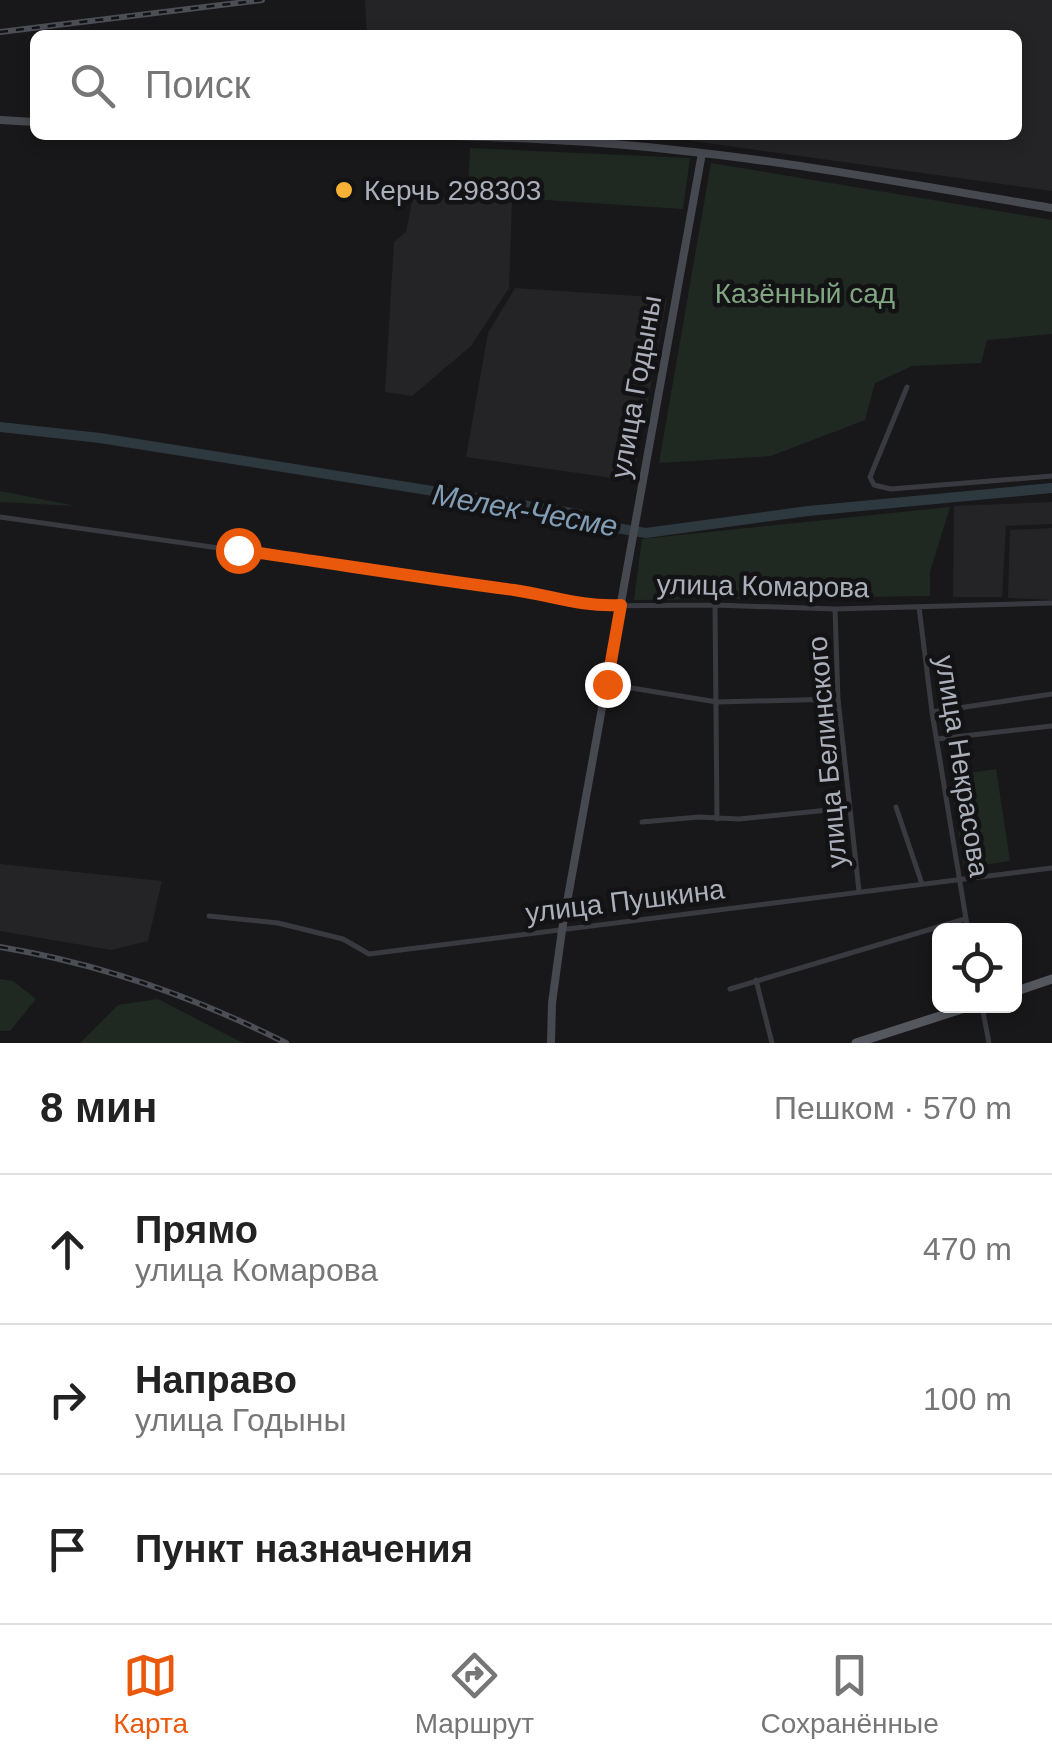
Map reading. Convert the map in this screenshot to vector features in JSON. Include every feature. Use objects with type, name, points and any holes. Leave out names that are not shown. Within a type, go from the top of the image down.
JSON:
[{"type":"main road","points":[[0,120],[30,122]]},
{"type":"main road","points":[[556,140],[833,170],[1052,208]]},
{"type":"main road","name":"улица Годыны","points":[[551,1043],[562,930],[702,153]]},
{"type":"main road","points":[[1022,987],[1052,978]]},
{"type":"main road","points":[[845,1043],[939,1013]]},
{"type":"main road","points":[[856,1043],[950,1013]]},
{"type":"street","points":[[907,387],[870,477],[874,485],[892,489],[1052,476]]},
{"type":"street","name":"улица Комарова","points":[[0,517],[537,593],[585,606],[715,604],[835,609],[1052,603]]},
{"type":"street","points":[[715,604],[717,819]]},
{"type":"street","name":"улица Некрасова","points":[[919,607],[967,923]]},
{"type":"street","name":"улица Белинского","points":[[835,609],[838,699],[859,891]]},
{"type":"street","points":[[607,684],[717,702],[838,699]]},
{"type":"street","points":[[932,712],[1052,694]]},
{"type":"street","points":[[937,739],[1052,726]]},
{"type":"street","points":[[896,807],[922,884]]},
{"type":"street","points":[[642,822],[739,820],[848,808]]},
{"type":"street","name":"улица Пушкина","points":[[209,916],[278,924],[343,938],[369,954],[1052,868]]},
{"type":"street","points":[[730,988],[966,919]]},
{"type":"street","points":[[756,980],[772,1043]]},
{"type":"street","points":[[984,1013],[990,1043]]},
{"type":"shaded area","points":[[365,0],[1052,0],[1052,191],[685,140],[1022,140],[1022,30],[367,30]]},
{"type":"shaded area","points":[[413,196],[512,201],[509,288],[471,346],[412,396],[385,392],[394,242],[406,232]]},
{"type":"shaded area","points":[[515,288],[667,298],[633,481],[466,457],[488,333]]},
{"type":"shaded area","points":[[1052,502],[1052,524],[1006,526],[1002,597],[953,597],[954,506]]},
{"type":"shaded area","points":[[1052,528],[1052,600],[1008,598],[1010,530]]},
{"type":"shaded area","points":[[0,864],[162,881],[148,941],[111,950],[0,931]]},
{"type":"green space","points":[[470,148],[690,158],[683,209],[468,195]]},
{"type":"green space","name":"Казённый сад","points":[[711,163],[1052,220],[1052,334],[987,340],[981,363],[912,366],[875,383],[865,420],[771,456],[659,463]]},
{"type":"green space","points":[[0,491],[76,506],[0,502]]},
{"type":"green space","points":[[950,507],[930,572],[930,596],[634,600],[642,539]]},
{"type":"green space","points":[[996,769],[1010,861],[964,868],[950,776]]},
{"type":"green space","points":[[0,979],[13,981],[36,999],[10,1031],[0,1031]]},
{"type":"green space","points":[[158,999],[243,1043],[80,1043],[118,1005]]},
{"type":"waterway","name":"Мелек-Чесме","points":[[0,427],[100,438],[578,514],[599,525],[646,533],[808,511],[1052,488]]},
{"type":"railway","points":[[0,32],[262,0]]},
{"type":"railway","points":[[0,947],[147,984],[286,1043]]},
{"type":"place","name":"Керчь 298303","points":[[344,190]]},
{"type":"route","points":[[238,550],[537,593],[585,606],[621,605],[607,684]]}]
